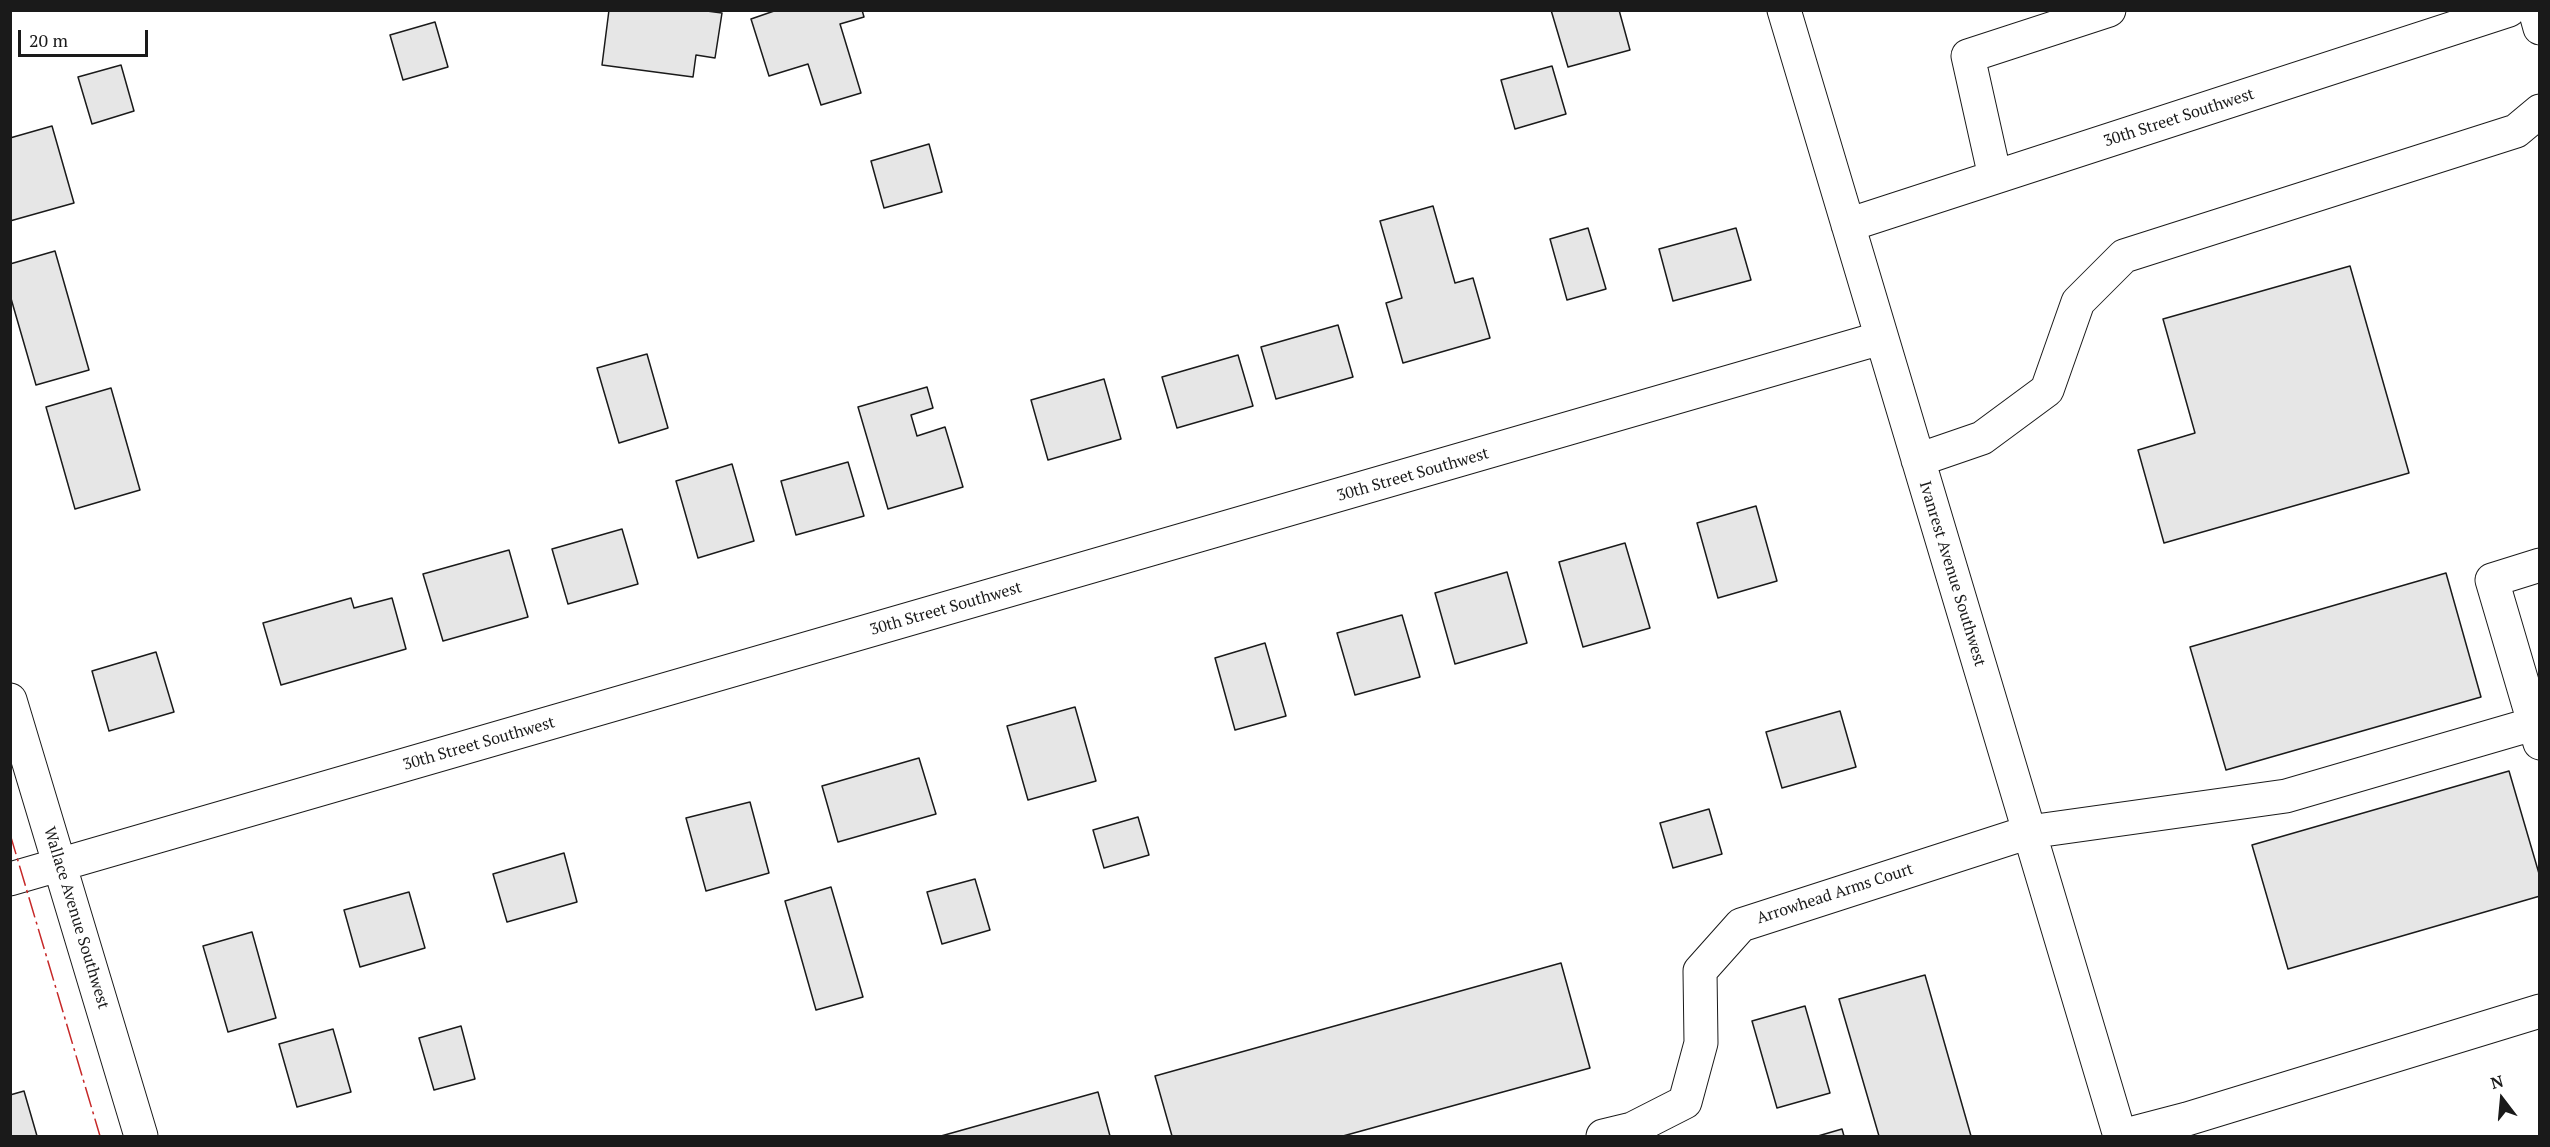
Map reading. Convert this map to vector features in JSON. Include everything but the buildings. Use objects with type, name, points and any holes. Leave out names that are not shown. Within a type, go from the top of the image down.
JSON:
[{"type":"street","name":"Ivanrest Avenue Southwest","points":[[1784,10],[2121,1137]]},
{"type":"street","points":[[1995,177],[1968,56],[2109,10]]},
{"type":"street","points":[[2535,10],[2540,28]]},
{"type":"street","name":"30th Street Southwest","points":[[1848,225],[2493,13]]},
{"type":"street","points":[[1918,460],[1982,438],[2047,390],[2079,302],[2124,256],[2516,131],[2540,111]]},
{"type":"street","name":"30th Street Southwest","points":[[10,879],[1881,338]]},
{"type":"street","points":[[2029,832],[2286,796],[2538,730],[2492,580],[2540,566]]},
{"type":"street","name":"Wallace Avenue Southwest","points":[[10,700],[141,1137]]},
{"type":"street","name":"Arrowhead Arms Court","points":[[1603,1137],[1632,1129],[1685,1102],[1701,1043],[1700,971],[1741,925],[2029,832]]},
{"type":"street","points":[[2121,1137],[2540,1011]]},
{"type":"power","points":[[10,834],[100,1136]]}]
